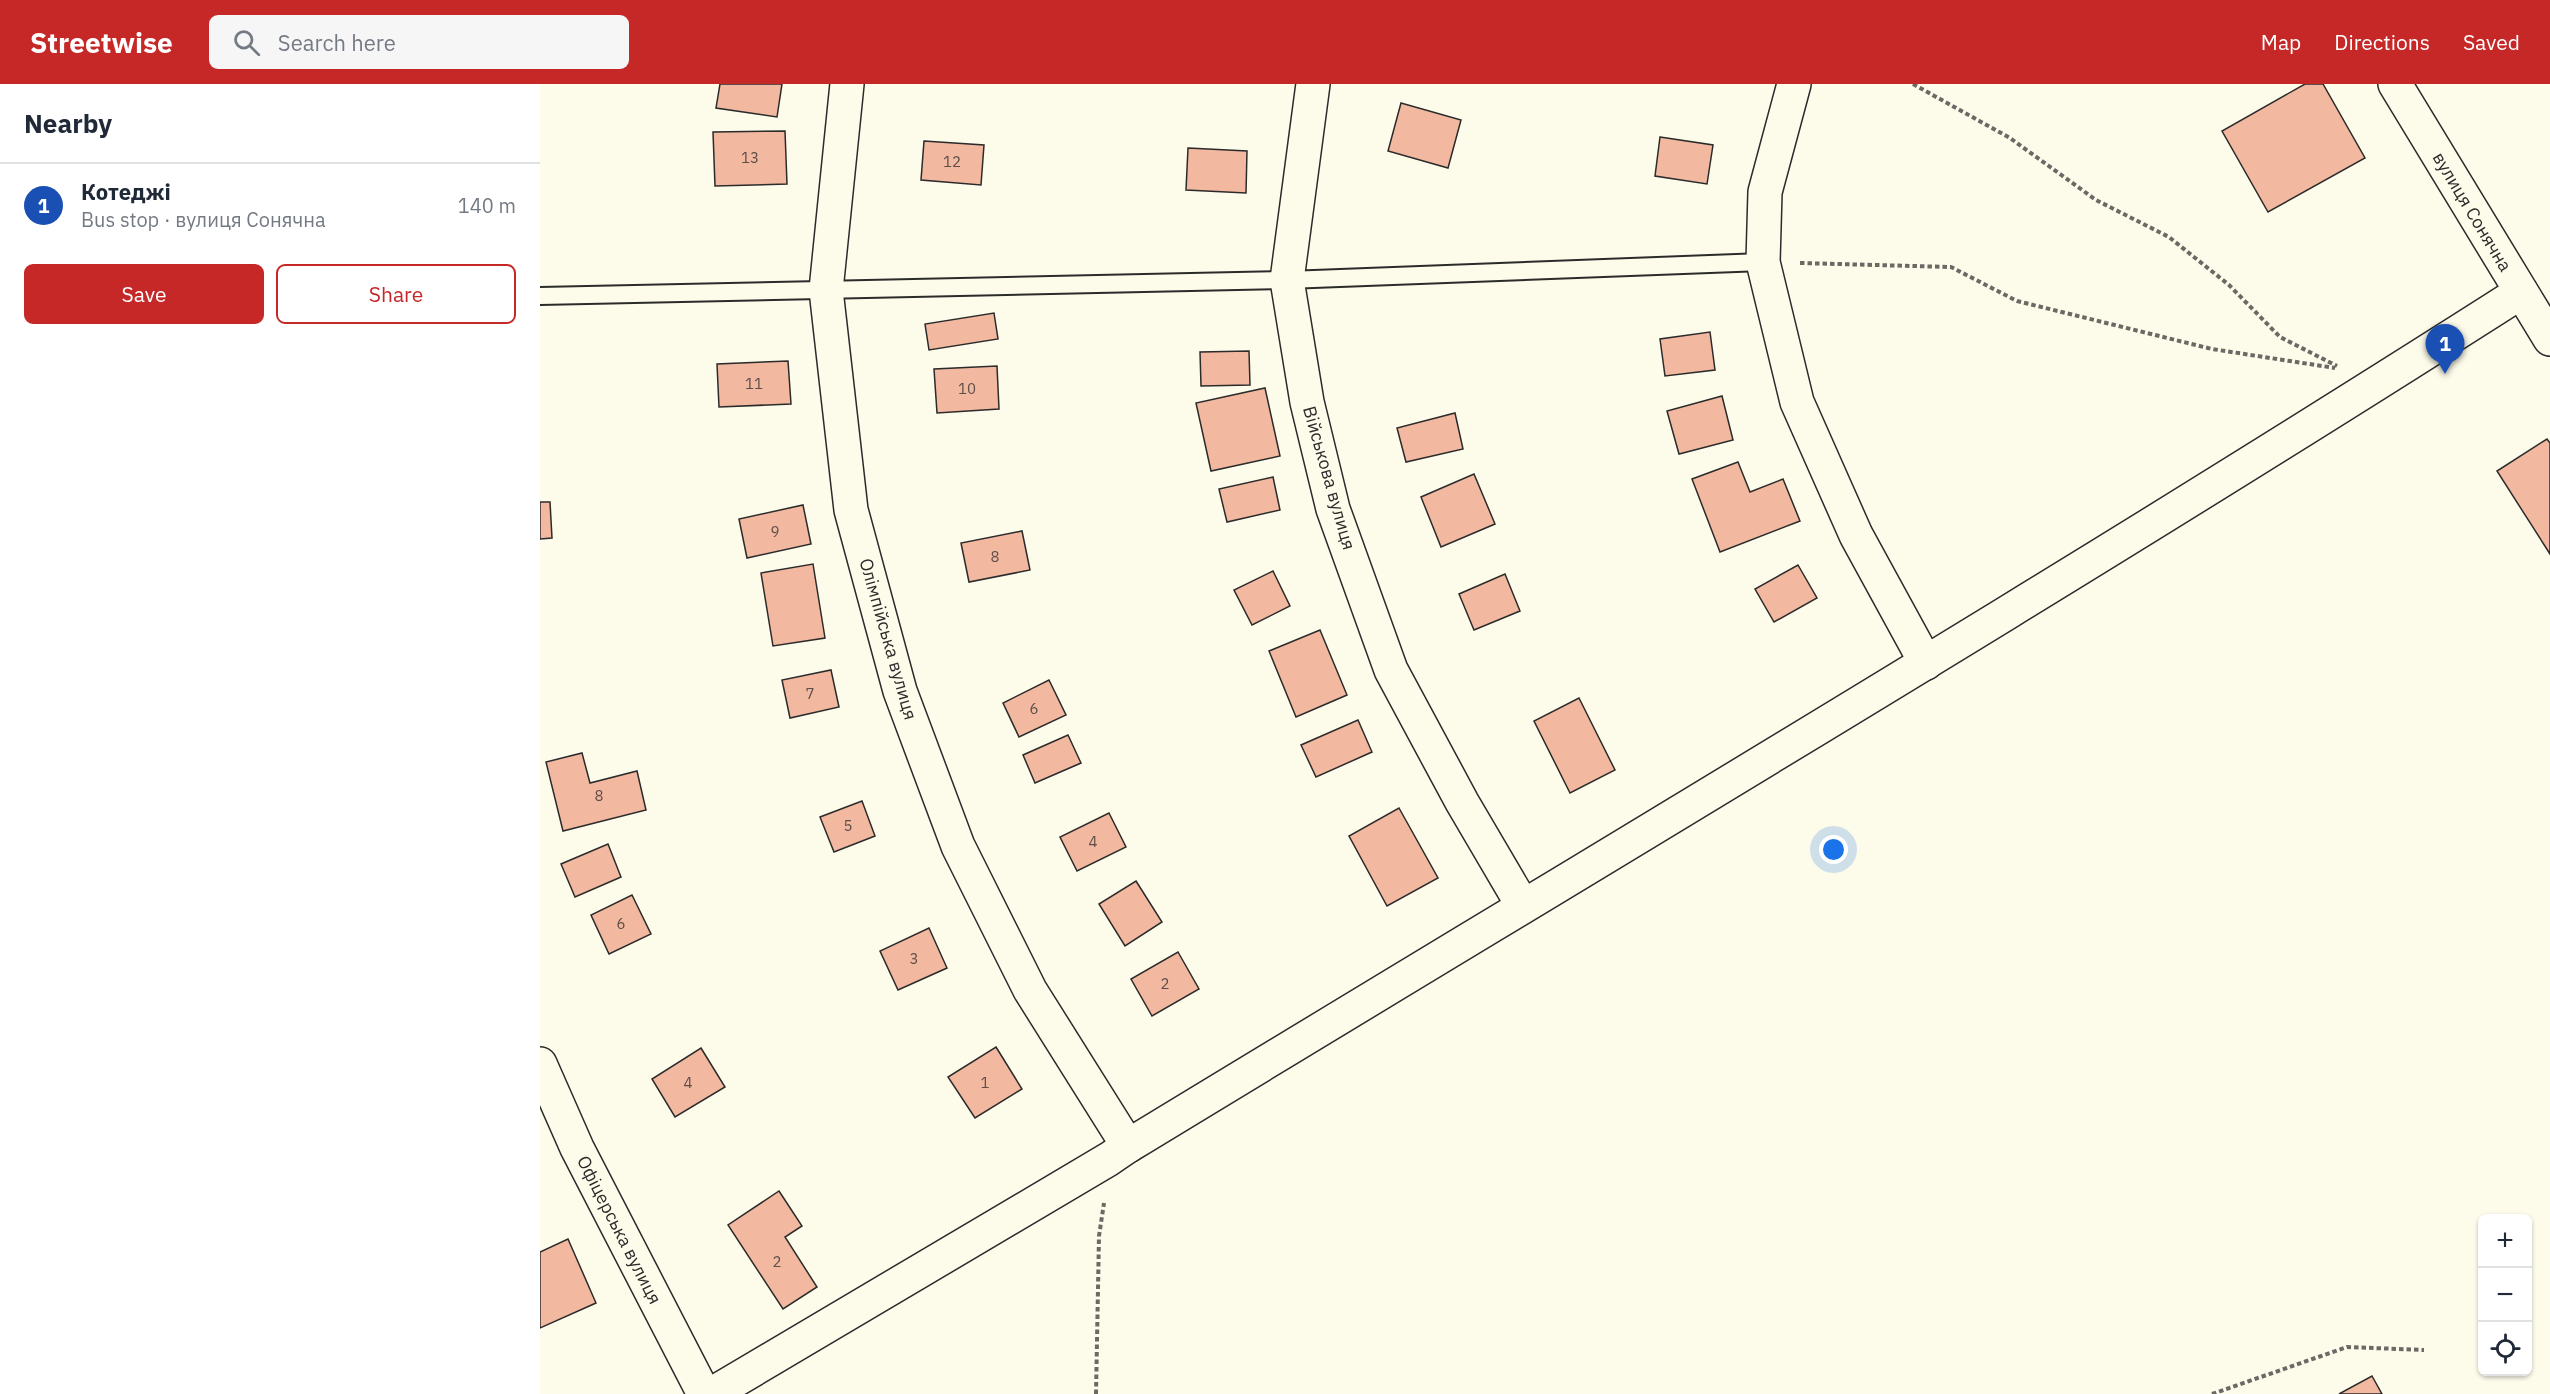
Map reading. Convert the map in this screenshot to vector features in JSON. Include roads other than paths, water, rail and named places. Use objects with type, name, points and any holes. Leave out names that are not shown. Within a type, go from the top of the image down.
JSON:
[{"type":"street","name":"Олімпійська вулиця","points":[[847,84],[826,290],[851,510],[900,691],[958,846],[1030,990],[1118,1153]]},
{"type":"street","name":"Військова вулиця","points":[[1313,84],[1287,280],[1307,402],[1333,509],[1391,670],[1462,802],[1524,906]]},
{"type":"street","points":[[1794,84],[1765,192],[1763,262],[1797,402],[1856,535],[1926,663]]},
{"type":"street","name":"вулиця Сонячна","points":[[2395,84],[2550,339]]},
{"type":"street","points":[[712,1394],[1118,1153],[1926,663],[2380,383],[2521,292]]},
{"type":"street","name":"Офіцерська вулиця","points":[[540,1064],[577,1148],[704,1394]]},
{"type":"lane","points":[[540,296],[1287,280],[1763,262]]},
{"type":"place","name":"Котеджі","points":[[2445,374]]}]
